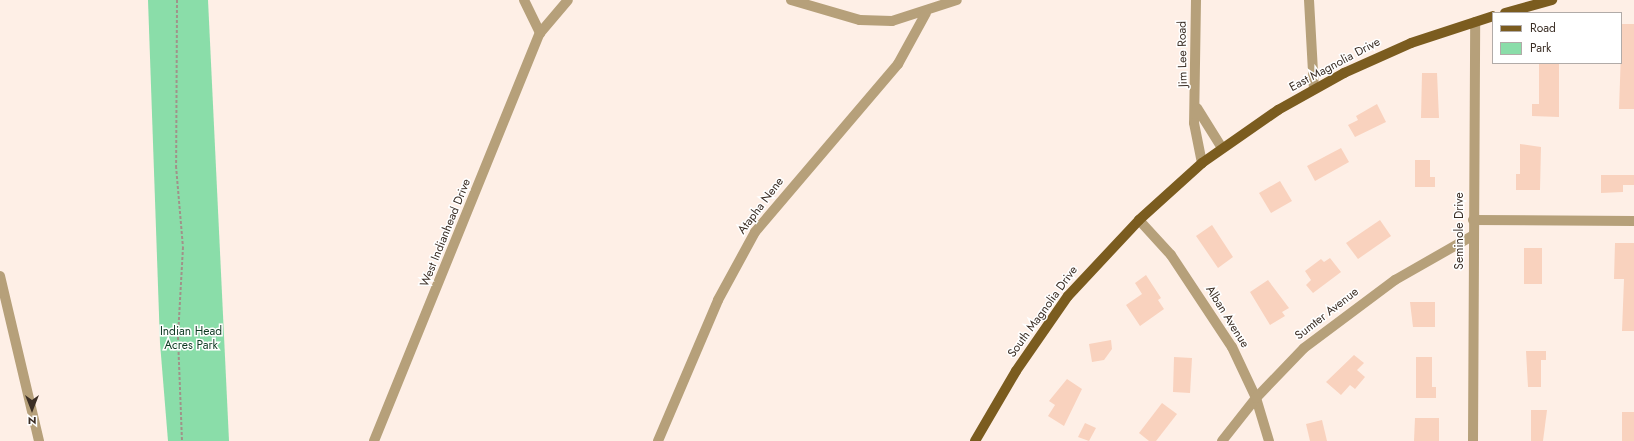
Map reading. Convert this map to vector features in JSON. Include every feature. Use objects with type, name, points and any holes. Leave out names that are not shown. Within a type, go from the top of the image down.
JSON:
[{"type":"main road","points":[[1509,12],[1552,0]]},
{"type":"main road","name":"East Magnolia Drive","points":[[1202,163],[1222,148],[1314,89],[1384,53],[1492,16]]},
{"type":"main road","name":"South Magnolia Drive","points":[[975,441],[1016,371],[1064,302],[1138,220],[1202,163]]},
{"type":"street","points":[[524,0],[540,33]]},
{"type":"street","name":"West Indianhead Drive","points":[[374,441],[540,33],[568,0]]},
{"type":"street","points":[[791,0],[860,20],[892,21],[926,13],[957,0]]},
{"type":"street","name":"Jim Lee Road","points":[[1196,0],[1197,108],[1194,123],[1202,163]]},
{"type":"street","points":[[1309,0],[1314,89]]},
{"type":"street","name":"Atapha Nene","points":[[658,441],[718,300],[755,232],[898,64],[926,13]]},
{"type":"street","name":"Seminole Drive","points":[[1473,441],[1472,220],[1475,22]]},
{"type":"street","points":[[1197,108],[1222,148]]},
{"type":"street","name":"Alban Avenue","points":[[1138,220],[1171,255],[1218,324],[1256,398],[1269,441]]},
{"type":"street","points":[[1472,220],[1634,221]]},
{"type":"street","name":"Sumter Avenue","points":[[1222,441],[1256,398],[1304,348],[1334,323],[1395,280],[1472,236]]},
{"type":"street","points":[[0,276],[39,441]]},
{"type":"path","points":[[177,0],[176,166],[184,246],[178,338],[182,441]]},
{"type":"green space","name":"Indian Head Acres Park","points":[[148,0],[208,0],[229,441],[168,441],[160,343]]},
{"type":"building","points":[[1622,24],[1634,24],[1634,109],[1619,109],[1621,64],[1622,64]]},
{"type":"building","points":[[1539,64],[1559,64],[1559,117],[1532,116],[1532,104],[1539,104]]},
{"type":"building","points":[[1422,73],[1437,73],[1439,118],[1421,118]]},
{"type":"building","points":[[1377,104],[1386,122],[1355,137],[1348,125],[1358,120],[1356,116]]},
{"type":"building","points":[[1520,144],[1541,147],[1540,190],[1516,190],[1516,174],[1520,174]]},
{"type":"building","points":[[1341,148],[1349,162],[1315,181],[1307,166]]},
{"type":"building","points":[[1415,160],[1430,160],[1430,177],[1435,177],[1435,187],[1415,187]]},
{"type":"building","points":[[1601,175],[1634,175],[1634,185],[1623,185],[1623,192],[1601,193]]},
{"type":"building","points":[[1280,181],[1292,201],[1271,213],[1259,193]]},
{"type":"building","points":[[1380,220],[1391,236],[1358,259],[1346,243]]},
{"type":"building","points":[[1212,225],[1233,257],[1218,268],[1196,236]]},
{"type":"building","points":[[1615,243],[1634,243],[1634,331],[1622,331],[1624,279],[1614,279]]},
{"type":"building","points":[[1524,248],[1542,248],[1542,284],[1524,284]]},
{"type":"building","points":[[1330,258],[1341,272],[1313,293],[1306,285],[1311,280],[1305,271],[1321,259],[1324,262]]},
{"type":"building","points":[[1146,275],[1161,298],[1158,300],[1164,309],[1140,326],[1126,305],[1142,294],[1135,283]]},
{"type":"building","points":[[1268,280],[1289,308],[1282,312],[1285,316],[1270,325],[1250,292]]},
{"type":"building","points":[[1410,302],[1435,302],[1435,327],[1413,327]]},
{"type":"building","points":[[1111,340],[1112,349],[1104,360],[1092,362],[1089,344]]},
{"type":"building","points":[[1526,351],[1546,351],[1546,360],[1541,360],[1541,387],[1528,387]]},
{"type":"building","points":[[1354,355],[1364,363],[1357,370],[1365,377],[1355,389],[1350,385],[1341,395],[1326,382]]},
{"type":"building","points":[[1174,357],[1192,358],[1190,393],[1173,392]]},
{"type":"building","points":[[1416,357],[1432,357],[1432,387],[1436,387],[1436,398],[1416,398]]},
{"type":"building","points":[[1067,379],[1082,389],[1064,426],[1048,416],[1055,405],[1049,401]]},
{"type":"building","points":[[1162,403],[1177,414],[1156,441],[1149,441],[1139,433]]},
{"type":"building","points":[[1531,410],[1547,410],[1543,441],[1531,441]]},
{"type":"building","points":[[1622,412],[1634,412],[1634,441],[1622,441]]},
{"type":"building","points":[[1415,418],[1439,418],[1439,441],[1414,441]]},
{"type":"building","points":[[1322,420],[1327,441],[1310,441],[1306,424]]},
{"type":"building","points":[[1085,423],[1096,428],[1089,441],[1078,437]]}]
